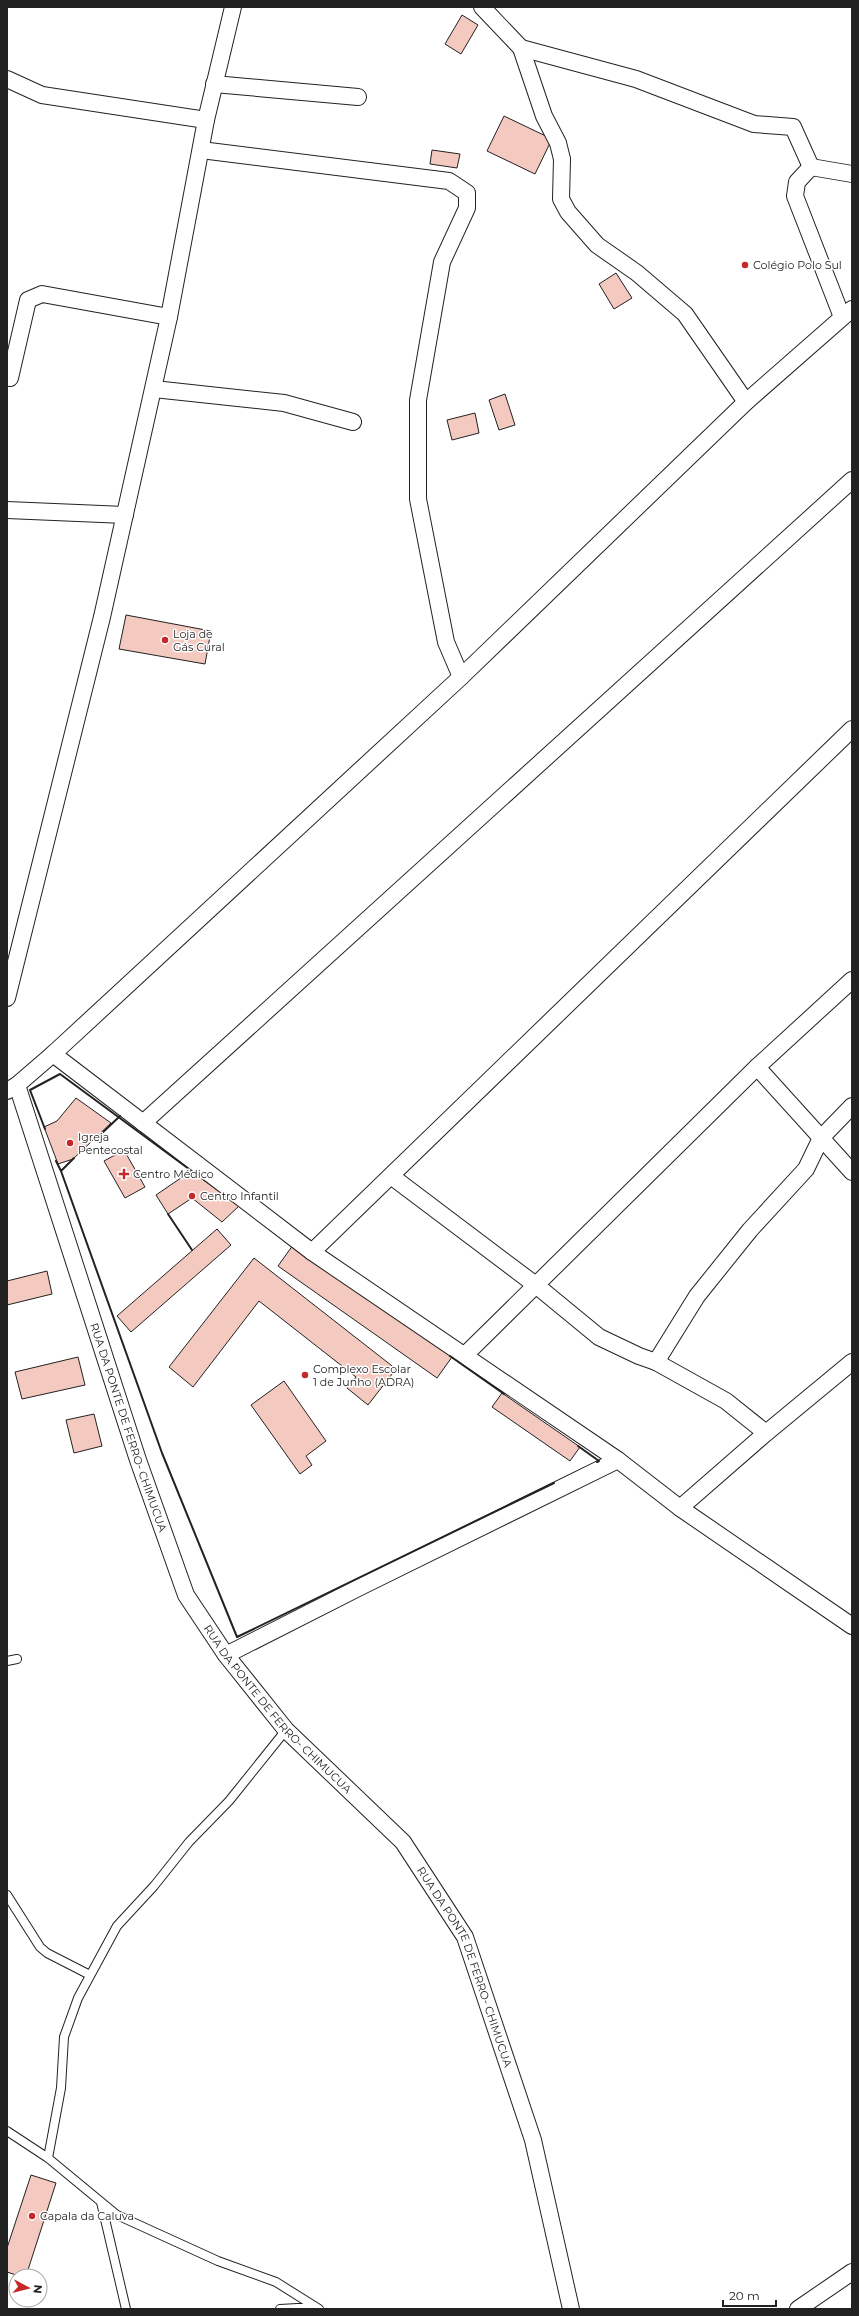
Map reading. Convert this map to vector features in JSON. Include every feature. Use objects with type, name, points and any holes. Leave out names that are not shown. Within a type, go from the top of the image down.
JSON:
[{"type":"street","points":[[7,998],[100,625],[154,389],[170,317],[206,120],[233,7]]},
{"type":"street","points":[[482,7],[521,48],[544,116],[558,143],[562,159],[562,199],[568,212],[597,245],[637,273],[685,314],[746,402]]},
{"type":"street","points":[[521,48],[636,79],[754,124],[792,127],[811,167]]},
{"type":"street","points":[[7,79],[42,96],[206,120]]},
{"type":"street","points":[[214,84],[358,98]]},
{"type":"street","points":[[201,150],[449,181],[467,193],[467,208],[442,262],[418,400],[418,499],[446,642],[461,677]]},
{"type":"street","points":[[811,167],[852,174]]},
{"type":"street","points":[[12,1088],[53,1054],[461,677],[746,402],[847,313],[795,196],[797,182],[811,167]]},
{"type":"street","points":[[10,378],[28,300],[42,294],[170,317]]},
{"type":"street","points":[[154,389],[284,403],[353,422]]},
{"type":"street","points":[[143,1123],[852,480]]},
{"type":"street","points":[[7,510],[125,515]]},
{"type":"street","points":[[312,1252],[852,729]]},
{"type":"street","points":[[465,1355],[537,1286],[757,1067],[852,980]]},
{"type":"street","points":[[53,1054],[312,1252],[618,1460],[680,1508],[852,1626]]},
{"type":"street","points":[[757,1067],[852,1172]]},
{"type":"street","name":"RUA DA PONTE DE FERRO- CHIMUCUA","points":[[12,1088],[138,1460],[186,1595],[226,1655],[286,1730],[403,1842],[465,1937],[533,2140],[571,2309]]},
{"type":"street","points":[[656,1362],[697,1296],[750,1230],[806,1169],[822,1138],[852,1106]]},
{"type":"street","points":[[391,1176],[537,1286],[599,1337],[639,1356],[656,1362],[726,1401],[766,1433]]},
{"type":"street","points":[[680,1508],[766,1433],[852,1362]]},
{"type":"street","points":[[226,1655],[353,1590],[618,1460]]},
{"type":"street","points":[[798,2309],[852,2272]]},
{"type":"lane","points":[[7,1661],[17,1659]]},
{"type":"lane","points":[[48,2158],[61,2088],[64,2037],[78,1998],[117,1926],[154,1886],[189,1842],[245,1783],[286,1730]]},
{"type":"lane","points":[[7,1895],[40,1947],[47,1953],[90,1975]]},
{"type":"lane","points":[[7,2131],[48,2158],[117,2214],[218,2261],[276,2282],[317,2308]]},
{"type":"lane","points":[[101,2202],[126,2309]]},
{"type":"lane","points":[[280,2309],[317,2308]]},
{"type":"building","points":[[462,15],[478,25],[461,54],[445,44]]},
{"type":"building","points":[[504,116],[552,139],[535,174],[487,151]]},
{"type":"building","points":[[432,150],[460,154],[457,168],[430,164]]},
{"type":"building","points":[[616,273],[632,298],[614,309],[599,284]]},
{"type":"building","points":[[505,394],[515,425],[499,430],[489,400]]},
{"type":"building","points":[[475,413],[479,433],[452,440],[447,420]]},
{"type":"building","name":"Loja de Gás Cural","points":[[126,615],[211,631],[205,664],[119,649]]},
{"type":"building","name":"Igreja Pentecostal","points":[[76,1098],[111,1123],[73,1159],[58,1164],[44,1127],[57,1121]]},
{"type":"building","name":"Centro Médico","points":[[124,1150],[145,1187],[125,1198],[104,1161]]},
{"type":"building","name":"Centro Infantil","points":[[191,1171],[239,1206],[222,1222],[192,1198],[168,1214],[156,1195]]},
{"type":"building","points":[[217,1229],[231,1245],[131,1332],[117,1316]]},
{"type":"building","points":[[293,1245],[452,1357],[437,1378],[278,1266]]},
{"type":"building","points":[[254,1258],[396,1369],[368,1405],[347,1388],[356,1377],[259,1301],[193,1387],[169,1367]]},
{"type":"building","points":[[47,1271],[52,1294],[7,1305],[7,1281]]},
{"type":"building","points":[[78,1357],[85,1385],[22,1399],[15,1372]]},
{"type":"building","points":[[284,1381],[326,1441],[306,1456],[312,1465],[300,1474],[251,1405]]},
{"type":"building","points":[[502,1393],[580,1447],[570,1461],[492,1407]]},
{"type":"building","points":[[94,1414],[102,1446],[74,1453],[66,1420]]},
{"type":"building","name":"Capala da Caluva","points":[[31,2175],[56,2183],[29,2268],[8,2268],[7,2272],[7,2248]]},
{"type":"wall","points":[[45,1129],[30,1090],[60,1074],[193,1172]]},
{"type":"wall","points":[[100,1135],[120,1116]]},
{"type":"wall","points":[[74,1158],[61,1171],[162,1453],[237,1637],[554,1483]]},
{"type":"wall","points":[[56,1161],[61,1171]]},
{"type":"wall","points":[[168,1214],[192,1250]]},
{"type":"wall","points":[[450,1356],[504,1394]]},
{"type":"wall","points":[[578,1446],[599,1461],[597,1462]]},
{"type":"place","name":"Colégio Polo Sul","points":[[745,265]]},
{"type":"place","name":"Loja de Gás Cural","points":[[165,640]]},
{"type":"place","name":"Igreja Pentecostal","points":[[70,1143]]},
{"type":"place","name":"Centro Médico","points":[[124,1174]]},
{"type":"place","name":"Centro Infantil","points":[[192,1196]]},
{"type":"place","name":"Complexo Escolar 1 de Junho (ADRA)","points":[[305,1375]]},
{"type":"place","name":"Capala da Caluva","points":[[32,2216]]}]
